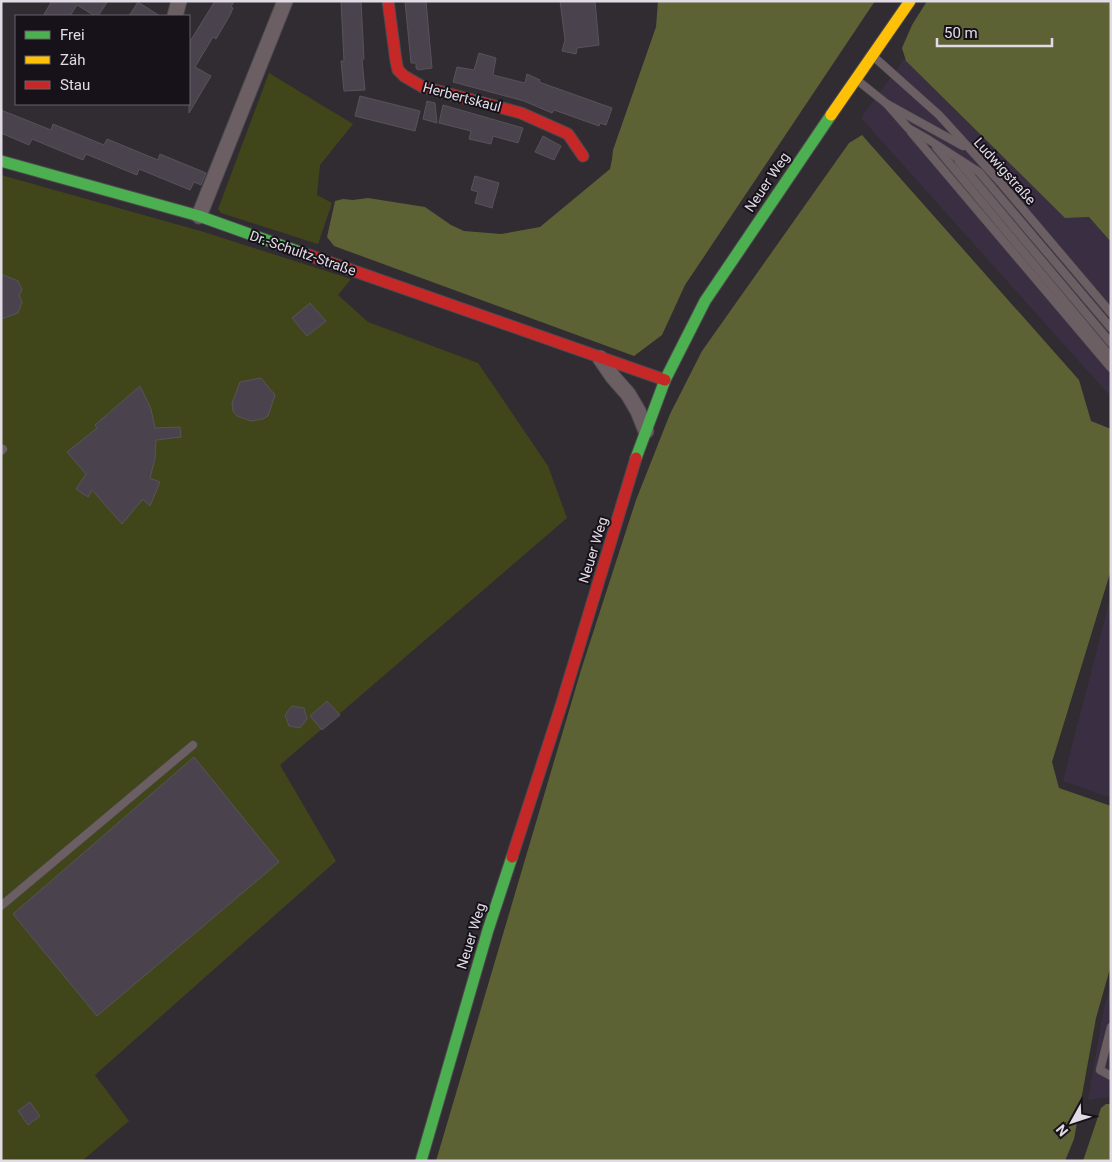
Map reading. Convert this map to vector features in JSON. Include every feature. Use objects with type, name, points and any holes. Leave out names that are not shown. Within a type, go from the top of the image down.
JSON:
[{"type":"main road","name":"Herbertskaul","points":[[388,1],[396,62],[398,70],[404,76],[423,87],[521,113],[568,134],[583,156]]},
{"type":"main road","name":"Neuer Weg","points":[[420,1161],[488,930],[561,706],[638,451],[665,380],[705,301],[871,55],[910,1]]},
{"type":"main road","name":"Dr.-Schultz-Straße","points":[[1,161],[199,216],[665,380]]},
{"type":"street","points":[[174,15],[179,1]]},
{"type":"street","points":[[199,216],[286,1]]},
{"type":"street","points":[[600,358],[628,394],[646,431]]},
{"type":"lane","name":"Ludwigstraße","points":[[871,55],[939,115],[1006,189],[1111,313]]},
{"type":"lane","points":[[856,78],[887,104],[1111,368]]},
{"type":"lane","points":[[887,104],[970,150]]},
{"type":"lane","points":[[908,128],[979,172],[1111,328]]},
{"type":"lane","points":[[929,140],[1111,357]]},
{"type":"lane","points":[[953,155],[1111,343]]},
{"type":"lane","points":[[1,906],[193,745]]},
{"type":"lane","points":[[1111,1027],[1100,1070],[1111,1076]]},
{"type":"shaded area","points":[[904,59],[1065,218],[1089,217],[1111,242],[1111,397],[861,118]]},
{"type":"shaded area","points":[[1111,595],[1111,798],[1063,781]]},
{"type":"shaded area","points":[[1111,985],[1111,1097],[1088,1100],[1104,1008]]},
{"type":"green space","points":[[658,1],[875,1],[685,285],[662,335],[634,356],[334,246],[327,237],[335,201],[343,199],[368,198],[425,207],[451,225],[464,231],[501,234],[540,227],[610,169],[613,150],[656,27]]},
{"type":"green space","points":[[927,1],[1111,1],[1111,242],[1089,217],[1065,218],[906,61],[902,48],[912,25]]},
{"type":"green space","points":[[269,73],[353,124],[320,165],[317,195],[332,203],[318,244],[221,213],[218,209]]},
{"type":"green space","points":[[862,135],[1079,380],[1091,421],[1111,429],[1111,570],[1052,762],[1059,788],[1111,806],[1111,965],[1096,1018],[1074,1139],[1065,1161],[436,1161],[581,670],[636,500],[670,414],[702,351],[849,143]]},
{"type":"green space","points":[[1,175],[204,232],[351,279],[338,295],[368,322],[478,363],[548,466],[567,518],[280,765],[336,861],[95,1075],[129,1121],[82,1161],[1,1161]]},
{"type":"green space","points":[[1106,1104],[1111,1104],[1111,1161],[1083,1161],[1101,1108]]},
{"type":"building","points":[[52,1],[108,1],[99,15],[93,15],[77,5],[71,15],[44,15]]},
{"type":"building","points":[[215,1],[234,1],[230,15],[216,39],[213,37],[195,67],[211,76],[189,113],[190,105],[190,41]]},
{"type":"building","points":[[341,1],[361,1],[364,59],[362,60],[365,90],[344,91],[341,61],[344,61]]},
{"type":"building","points":[[405,1],[426,1],[432,68],[418,70],[416,63],[411,63]]},
{"type":"building","points":[[560,1],[595,1],[599,45],[577,48],[576,54],[562,51],[565,40]]},
{"type":"building","points":[[138,2],[158,15],[130,15]]},
{"type":"building","points":[[479,53],[496,58],[493,75],[525,83],[527,74],[540,80],[539,82],[612,108],[606,125],[600,123],[599,126],[554,110],[552,113],[524,101],[453,82],[457,67],[474,70]]},
{"type":"building","points":[[360,96],[420,111],[415,131],[355,116]]},
{"type":"building","points":[[427,101],[435,103],[437,123],[423,119]]},
{"type":"building","points":[[443,105],[523,128],[518,143],[493,136],[491,144],[469,139],[471,131],[439,123]]},
{"type":"building","points":[[1,110],[51,130],[53,124],[104,145],[107,139],[158,160],[160,154],[206,173],[201,185],[194,182],[190,190],[139,169],[137,175],[86,154],[83,160],[32,139],[29,145],[1,133]]},
{"type":"building","points":[[543,136],[561,146],[554,160],[535,152]]},
{"type":"building","points":[[475,176],[499,183],[492,208],[475,203],[478,192],[471,190]]},
{"type":"building","points":[[1,274],[18,281],[22,290],[19,295],[22,302],[18,313],[1,319]]},
{"type":"building","points":[[310,303],[326,321],[307,336],[292,318]]},
{"type":"building","points":[[261,378],[275,395],[268,416],[251,421],[237,416],[233,411],[232,403],[240,382]]},
{"type":"building","points":[[140,386],[151,409],[155,428],[180,427],[181,437],[156,440],[155,459],[150,478],[160,482],[150,506],[143,499],[122,524],[92,490],[88,497],[76,489],[86,474],[67,452],[97,428],[95,425]]},
{"type":"building","points":[[327,701],[340,715],[322,730],[310,716]]},
{"type":"building","points":[[292,706],[304,708],[307,719],[300,728],[289,726],[285,715]]},
{"type":"building","points":[[194,757],[279,862],[97,1016],[13,914]]},
{"type":"building","points":[[30,1102],[40,1116],[28,1125],[18,1111]]},
{"type":"traffic: fast","points":[[636,458],[665,380],[705,301],[831,115]]},
{"type":"traffic: fast","points":[[1,161],[199,216],[300,252]]},
{"type":"traffic: fast","points":[[421,1161],[488,930],[512,857]]},
{"type":"traffic: slow","points":[[831,115],[910,1]]},
{"type":"traffic: jam","points":[[388,1],[396,61],[398,70],[404,76],[423,87],[521,113],[568,134],[583,156]]},
{"type":"traffic: jam","points":[[300,252],[665,380]]},
{"type":"traffic: jam","points":[[512,857],[561,706],[636,458]]}]
